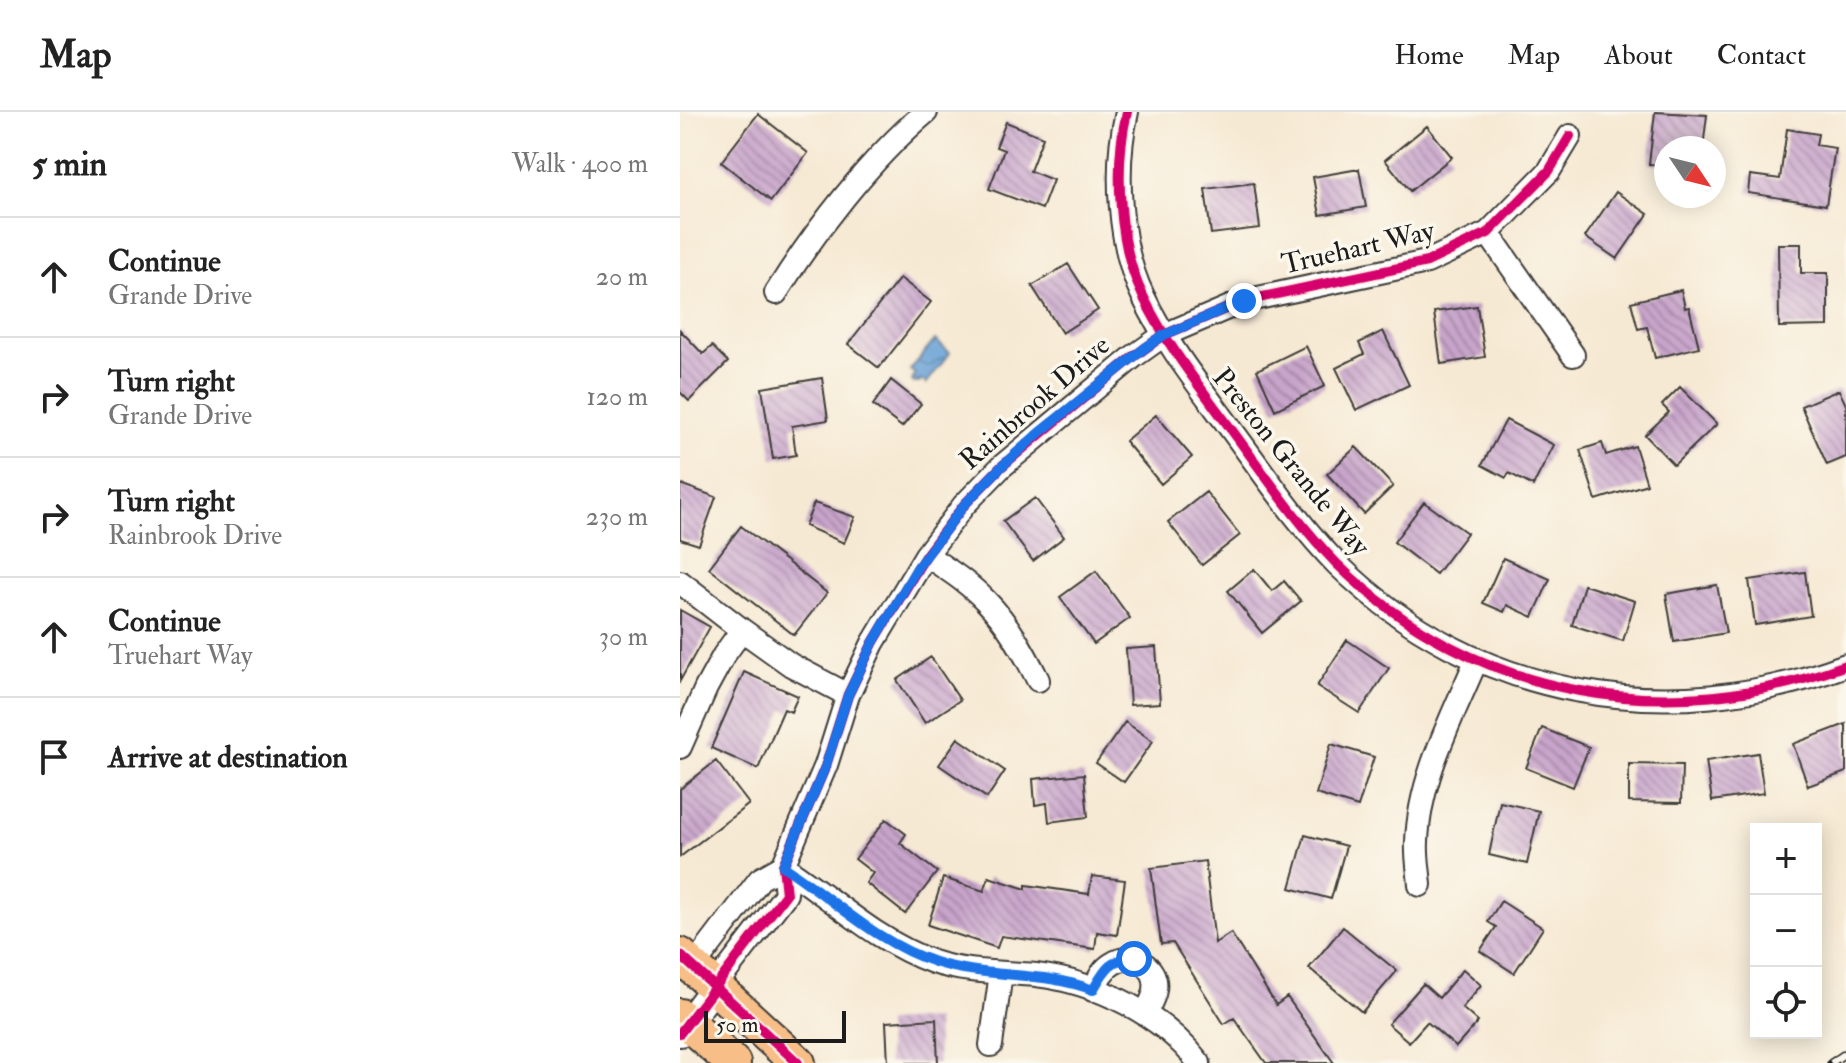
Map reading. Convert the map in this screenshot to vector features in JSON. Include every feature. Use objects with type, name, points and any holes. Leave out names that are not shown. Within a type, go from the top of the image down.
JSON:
[{"type":"main road","points":[[692,974],[798,1063]]},
{"type":"main road","points":[[683,1024],[733,1063]]},
{"type":"street","points":[[776,293],[866,173],[902,132],[926,112]]},
{"type":"street","name":"Preston Grande Way","points":[[1127,112],[1121,163],[1121,210],[1141,294],[1179,360],[1286,504],[1338,564],[1392,611],[1476,661],[1577,691],[1625,698],[1712,697],[1757,691],[1808,680],[1846,665]]},
{"type":"street","name":"Truehart Way","points":[[1164,335],[1244,301],[1427,262],[1488,233],[1549,171],[1570,136]]},
{"type":"street","points":[[1488,233],[1573,355]]},
{"type":"street","name":"Rainbrook Drive","points":[[692,974],[760,879],[783,866],[826,765],[848,695],[873,643],[926,555],[964,505],[1001,467],[1164,335]]},
{"type":"street","points":[[926,555],[988,602],[1009,629],[1038,680]]},
{"type":"street","points":[[680,582],[791,665],[848,695]]},
{"type":"street","points":[[680,747],[718,666],[742,630]]},
{"type":"street","points":[[1420,885],[1417,842],[1424,798],[1437,754],[1476,661]]},
{"type":"street","points":[[783,866],[888,940],[913,954],[962,969],[1068,980],[1145,1014],[1170,1031],[1199,1063]]},
{"type":"street","points":[[1093,990],[1105,969],[1115,961],[1126,958],[1141,961],[1155,978],[1155,991],[1145,1014]]},
{"type":"street","points":[[991,1045],[1001,973]]},
{"type":"street","points":[[683,1024],[692,974]]},
{"type":"water","points":[[935,340],[950,353],[926,384],[922,380],[914,383],[915,374],[910,370]]},
{"type":"building","points":[[1655,112],[1707,115],[1704,136],[1654,136],[1654,165],[1649,164]]},
{"type":"building","points":[[758,114],[808,153],[771,201],[721,162]]},
{"type":"building","points":[[1006,122],[1043,137],[1030,171],[1053,180],[1042,209],[989,189],[1004,150],[996,147]]},
{"type":"building","points":[[1427,126],[1452,157],[1410,191],[1385,160]]},
{"type":"building","points":[[1787,129],[1818,134],[1816,145],[1835,148],[1826,205],[1748,193],[1750,175],[1780,179]]},
{"type":"building","points":[[1359,169],[1366,207],[1320,215],[1313,177]]},
{"type":"building","points":[[1254,183],[1260,228],[1211,234],[1205,189]]},
{"type":"building","points":[[1616,192],[1648,214],[1617,259],[1585,237]]},
{"type":"building","points":[[1778,244],[1801,244],[1801,273],[1828,273],[1828,326],[1779,327]]},
{"type":"building","points":[[1068,264],[1098,310],[1062,333],[1032,286]]},
{"type":"building","points":[[900,278],[931,302],[879,368],[848,344]]},
{"type":"building","points":[[1681,290],[1685,308],[1689,307],[1699,347],[1655,358],[1647,327],[1638,329],[1631,302]]},
{"type":"building","points":[[1477,306],[1485,357],[1441,364],[1434,312]]},
{"type":"building","points":[[680,330],[703,354],[712,346],[728,362],[689,401],[680,392]]},
{"type":"building","points":[[1383,331],[1409,385],[1356,410],[1336,368],[1364,354],[1359,343]]},
{"type":"building","points":[[1306,346],[1325,386],[1275,410],[1257,370]]},
{"type":"building","points":[[822,378],[828,420],[792,426],[796,455],[773,459],[762,388]]},
{"type":"building","points":[[891,380],[921,404],[902,427],[873,405]]},
{"type":"building","points":[[1680,387],[1717,424],[1674,465],[1645,435],[1669,412],[1662,405]]},
{"type":"building","points":[[1839,390],[1846,405],[1846,457],[1827,465],[1801,406]]},
{"type":"building","points":[[1156,415],[1192,457],[1161,484],[1125,441]]},
{"type":"building","points":[[1506,420],[1554,445],[1533,486],[1509,473],[1506,478],[1482,465]]},
{"type":"building","points":[[1602,443],[1606,455],[1635,446],[1647,484],[1596,500],[1580,450]]},
{"type":"building","points":[[1356,447],[1393,486],[1364,514],[1327,474]]},
{"type":"building","points":[[680,484],[716,497],[699,545],[680,539]]},
{"type":"building","points":[[1206,492],[1240,535],[1202,565],[1168,522]]},
{"type":"building","points":[[1035,498],[1064,537],[1033,561],[1003,521]]},
{"type":"building","points":[[1424,502],[1467,533],[1436,574],[1394,542]]},
{"type":"building","points":[[814,503],[855,517],[844,543],[805,526]]},
{"type":"building","points":[[741,526],[827,593],[794,635],[709,568]]},
{"type":"building","points":[[1503,558],[1550,579],[1533,617],[1507,605],[1504,612],[1483,603]]},
{"type":"building","points":[[1254,569],[1272,591],[1284,581],[1301,601],[1262,633],[1228,591]]},
{"type":"building","points":[[1096,571],[1130,618],[1094,644],[1060,597]]},
{"type":"building","points":[[1805,572],[1811,616],[1755,625],[1749,580]]},
{"type":"building","points":[[1584,585],[1635,601],[1623,641],[1572,625]]},
{"type":"building","points":[[1717,585],[1726,633],[1674,642],[1666,594]]},
{"type":"building","points":[[680,610],[710,627],[680,681]]},
{"type":"building","points":[[1347,640],[1389,668],[1359,713],[1317,686]]},
{"type":"building","points":[[1156,647],[1160,703],[1130,705],[1126,649]]},
{"type":"building","points":[[931,657],[960,700],[925,723],[897,680]]},
{"type":"building","points":[[744,672],[798,696],[791,712],[784,709],[758,769],[711,748]]},
{"type":"building","points":[[1125,722],[1153,741],[1124,782],[1096,763]]},
{"type":"building","points":[[1846,724],[1846,772],[1808,786],[1793,744]]},
{"type":"building","points":[[1542,728],[1589,747],[1573,787],[1526,768]]},
{"type":"building","points":[[958,738],[1005,771],[987,798],[939,765]]},
{"type":"building","points":[[1331,744],[1374,757],[1358,807],[1316,794]]},
{"type":"building","points":[[1758,753],[1764,793],[1712,801],[1706,761]]},
{"type":"building","points":[[716,761],[749,804],[680,857],[680,789]]},
{"type":"building","points":[[1629,764],[1682,765],[1681,803],[1629,802]]},
{"type":"building","points":[[1084,774],[1088,817],[1049,822],[1047,803],[1035,805],[1033,779]]},
{"type":"building","points":[[1500,802],[1539,811],[1527,864],[1489,855]]},
{"type":"building","points":[[886,819],[906,834],[900,843],[937,872],[905,914],[866,883],[873,873],[855,859]]},
{"type":"building","points":[[1305,835],[1346,846],[1331,899],[1290,888]]},
{"type":"building","points":[[1205,861],[1215,943],[1231,933],[1276,1005],[1287,997],[1334,1063],[1266,1063],[1234,1018],[1224,1024],[1173,943],[1161,944],[1151,868]]},
{"type":"building","points":[[1092,876],[1125,880],[1117,935],[1097,932],[1095,949],[1001,936],[997,948],[928,925],[943,878],[984,891],[989,877],[1026,889],[1026,885],[1089,894]]},
{"type":"building","points":[[1501,901],[1543,928],[1514,973],[1480,951],[1496,927],[1488,922]]},
{"type":"building","points":[[1343,927],[1397,971],[1362,1012],[1309,968]]},
{"type":"building","points":[[1463,969],[1481,985],[1462,1008],[1478,1022],[1456,1047],[1427,1022],[1409,1042],[1388,1024],[1423,984],[1439,998]]},
{"type":"building","points":[[936,1019],[938,1063],[888,1063],[886,1022]]},
{"type":"railway","points":[[1831,1063],[1846,1053]]},
{"type":"cycle path","points":[[1127,112],[1120,156],[1121,205],[1128,253],[1151,312],[1190,373],[1306,529],[1337,564],[1391,610],[1449,646],[1511,673],[1576,690],[1643,698],[1711,696],[1779,685],[1846,665]]},
{"type":"cycle path","points":[[680,1033],[786,894],[783,866],[826,765],[848,695],[873,643],[926,555],[964,505],[1001,467],[1133,357],[1164,335],[1244,301],[1427,262],[1488,233],[1549,171],[1570,136]]},
{"type":"cycle path","points":[[680,955],[798,1063]]},
{"type":"route","points":[[1134,959],[1115,961],[1105,969],[1093,990],[1068,980],[962,969],[935,962],[888,940],[783,866],[826,765],[848,695],[873,643],[917,568],[964,505],[1039,433],[1145,348],[1164,335],[1244,301]]}]
